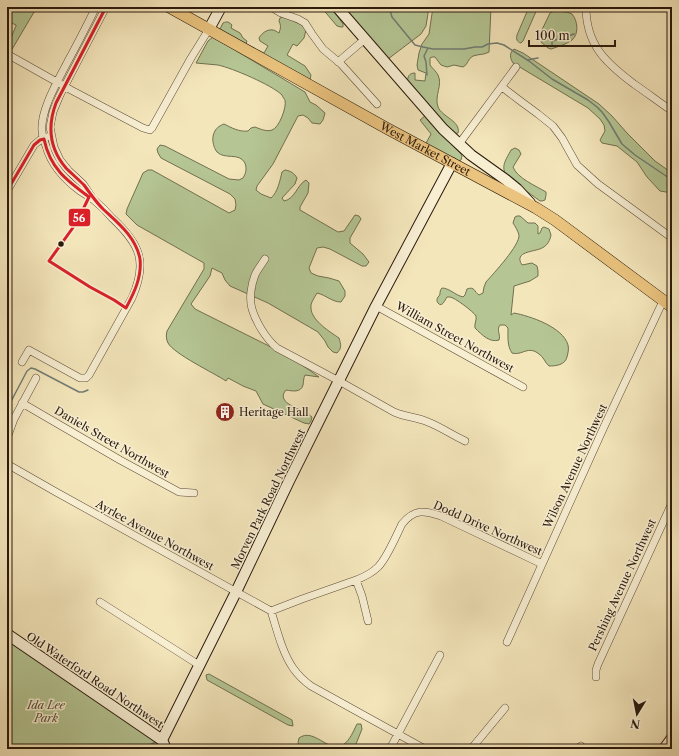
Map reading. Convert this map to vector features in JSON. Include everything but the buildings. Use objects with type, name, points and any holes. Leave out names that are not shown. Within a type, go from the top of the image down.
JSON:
[{"type":"main road","name":"West Market Street","points":[[169,7],[382,126],[536,208],[555,220],[668,304]]},
{"type":"street","points":[[22,362],[29,350],[80,378],[86,378],[94,367],[138,285],[140,270],[139,256],[131,238],[125,230],[95,201],[67,180],[57,169],[49,156],[42,131],[44,114],[50,97],[96,7]]},
{"type":"street","points":[[95,201],[83,184],[69,172],[60,160],[54,147],[50,127],[53,112],[64,86],[106,7]]},
{"type":"street","points":[[7,54],[143,128],[150,130],[221,7]]},
{"type":"street","points":[[271,7],[274,10],[298,19],[306,24],[323,49],[339,63],[377,104]]},
{"type":"street","points":[[282,7],[285,15]]},
{"type":"street","points":[[337,7],[443,129],[470,155],[506,180],[536,208]]},
{"type":"street","points":[[586,7],[586,18],[591,37],[597,50],[611,66],[672,111]]},
{"type":"street","points":[[85,29],[93,33]]},
{"type":"street","points":[[339,63],[366,40]]},
{"type":"street","points":[[459,144],[516,67]]},
{"type":"street","points":[[502,87],[553,126],[562,138],[577,165],[598,184],[672,238]]},
{"type":"street","points":[[7,191],[34,145],[40,140],[51,136]]},
{"type":"street","points":[[463,168],[470,155]]},
{"type":"street","name":"Morven Park Road Northwest","points":[[164,744],[199,666],[289,481],[376,306],[452,163]]},
{"type":"street","points":[[265,259],[255,274],[251,294],[252,310],[264,334],[277,348],[394,412],[430,422],[453,436],[465,441]]},
{"type":"street","name":"Wilson Avenue Northwest","points":[[507,642],[600,436],[668,304]]},
{"type":"street","name":"William Street Northwest","points":[[376,306],[523,388]]},
{"type":"street","points":[[7,438],[14,419],[36,378]]},
{"type":"street","name":"Daniels Street Northwest","points":[[22,403],[120,460],[179,492],[194,493]]},
{"type":"street","name":"Ayrlee Avenue Northwest","points":[[7,464],[271,611]]},
{"type":"street","name":"Pershing Avenue Northwest","points":[[596,677],[598,664],[672,503]]},
{"type":"street","name":"Dodd Drive Northwest","points":[[271,611],[356,580],[378,567],[383,561],[402,524],[410,516],[420,511],[431,512],[441,516],[542,564]]},
{"type":"street","points":[[356,580],[362,596],[368,621]]},
{"type":"street","points":[[100,602],[199,666]]},
{"type":"street","points":[[271,611],[282,646],[293,669],[302,679],[311,686],[425,749]]},
{"type":"street","name":"Old Waterford Road Northwest","points":[[7,634],[164,744]]},
{"type":"street","points":[[390,749],[440,655]]},
{"type":"street","points":[[471,749],[505,708]]},
{"type":"street","points":[[664,749],[672,738]]},
{"type":"green space","points":[[7,7],[37,7],[11,51],[7,51],[7,47],[16,25],[7,21]]},
{"type":"green space","points":[[321,7],[331,7],[343,24],[343,27],[337,26]]},
{"type":"green space","points":[[342,7],[429,7],[426,26],[421,34],[388,59]]},
{"type":"green space","points":[[433,7],[491,7],[489,52],[473,56],[463,67],[454,65],[447,67],[441,65],[435,57],[430,58],[430,65],[437,74],[440,83],[437,99],[438,107],[443,114],[457,125],[458,133],[453,134],[408,82],[409,76],[415,73],[415,80],[425,81],[426,73],[418,70],[417,65],[422,44],[429,34]]},
{"type":"green space","points":[[529,7],[538,7],[521,43],[517,40],[517,35]]},
{"type":"green space","points":[[554,11],[572,14],[576,20],[577,31],[572,40],[551,49],[541,42],[540,34],[550,13]]},
{"type":"green space","points":[[282,17],[302,25],[306,30],[304,38],[297,46],[293,44],[287,55],[305,66],[311,75],[310,80],[224,32],[220,29],[223,23],[229,23],[232,25],[231,28],[240,33],[247,41],[246,44],[264,53],[268,46],[260,41],[259,38],[263,33],[269,30],[274,30],[279,33],[279,21]]},
{"type":"green space","points":[[213,37],[305,92],[310,102],[325,113],[320,124],[312,123],[303,115],[298,116],[273,164],[257,186],[256,190],[271,198],[277,189],[282,172],[287,170],[292,172],[297,178],[295,184],[282,198],[284,201],[291,198],[300,185],[306,180],[309,183],[308,193],[300,207],[300,210],[338,232],[344,231],[355,215],[359,216],[361,219],[350,238],[350,243],[363,254],[369,262],[366,266],[362,266],[330,249],[323,247],[317,248],[309,268],[311,273],[339,281],[345,291],[345,296],[341,302],[317,293],[311,306],[314,317],[317,321],[339,338],[341,346],[337,353],[333,352],[328,347],[318,332],[268,303],[230,286],[222,273],[212,268],[210,276],[191,304],[195,309],[289,356],[319,377],[305,375],[302,388],[296,391],[286,390],[283,395],[287,403],[312,417],[309,424],[263,404],[256,391],[228,378],[226,381],[186,358],[168,343],[166,336],[167,331],[204,269],[204,263],[137,225],[126,214],[143,173],[148,170],[152,170],[229,213],[235,210],[235,199],[230,194],[161,158],[157,149],[160,145],[165,146],[229,179],[239,180],[243,178],[245,173],[245,163],[239,158],[224,156],[217,152],[213,142],[213,136],[216,130],[224,124],[242,131],[248,131],[255,127],[270,131],[275,128],[280,121],[284,112],[285,100],[277,91],[252,77],[218,65],[196,63],[208,41]]},
{"type":"green space","points":[[514,49],[523,53],[599,104],[655,161],[672,173],[672,193],[660,191],[647,177],[637,162],[617,146],[602,143],[600,140],[605,131],[604,125],[588,108],[513,63],[510,56]]},
{"type":"green space","points":[[426,115],[461,154],[461,160],[459,161],[425,145],[431,134],[420,120]]},
{"type":"green space","points":[[515,148],[519,150],[521,154],[513,167],[515,171],[518,175],[546,192],[545,200],[540,201],[507,177],[504,170],[504,163],[511,150]]},
{"type":"green space","points":[[520,216],[528,223],[535,223],[538,226],[538,234],[544,227],[549,229],[551,235],[544,247],[526,253],[520,257],[522,265],[532,263],[537,266],[538,276],[530,281],[514,286],[511,315],[514,313],[537,320],[545,323],[560,333],[568,345],[568,350],[566,360],[557,365],[549,366],[541,355],[532,350],[516,354],[512,353],[508,338],[508,328],[505,325],[500,325],[499,327],[499,340],[496,341],[489,339],[483,336],[475,328],[476,316],[464,305],[450,297],[447,297],[441,305],[437,302],[437,298],[440,295],[440,290],[442,288],[463,297],[467,289],[470,288],[472,288],[479,295],[483,293],[486,282],[506,259],[518,240],[519,233],[513,223],[515,217]]},
{"type":"green space","name":"Ida Lee Park","points":[[7,638],[153,738],[160,749],[7,749]]},
{"type":"green space","points":[[209,674],[292,720],[293,726],[288,725],[207,680],[206,675]]},
{"type":"green space","points":[[357,724],[361,724],[362,729],[354,749],[302,749],[298,743],[299,738],[310,736],[332,746],[338,747],[348,741]]},
{"type":"waterway","points":[[389,7],[392,17],[415,45],[433,49],[464,49],[482,47],[488,44],[497,43],[504,45],[529,61],[552,79],[597,107],[609,122],[622,144],[635,155],[672,180]]},
{"type":"waterway","points":[[552,46],[552,41],[574,34]]},
{"type":"waterway","points":[[427,75],[424,56],[428,48]]},
{"type":"waterway","points":[[527,60],[538,58]]},
{"type":"waterway","points":[[7,409],[27,371],[31,368],[79,392],[88,390]]},
{"type":"waterway","points":[[144,747],[156,742]]},
{"type":"waterway","points":[[170,745],[176,749]]},
{"type":"transit line","name":"56","points":[[7,191],[34,145],[40,140],[44,139],[50,158],[55,166],[66,179],[89,197],[77,222],[49,261],[126,308],[134,291],[140,272],[140,259],[135,244],[126,231],[100,206],[84,185],[66,168],[56,153],[51,137],[51,120],[56,103],[106,7]]},
{"type":"place","name":"Heritage Hall","points":[[225,412]]}]
